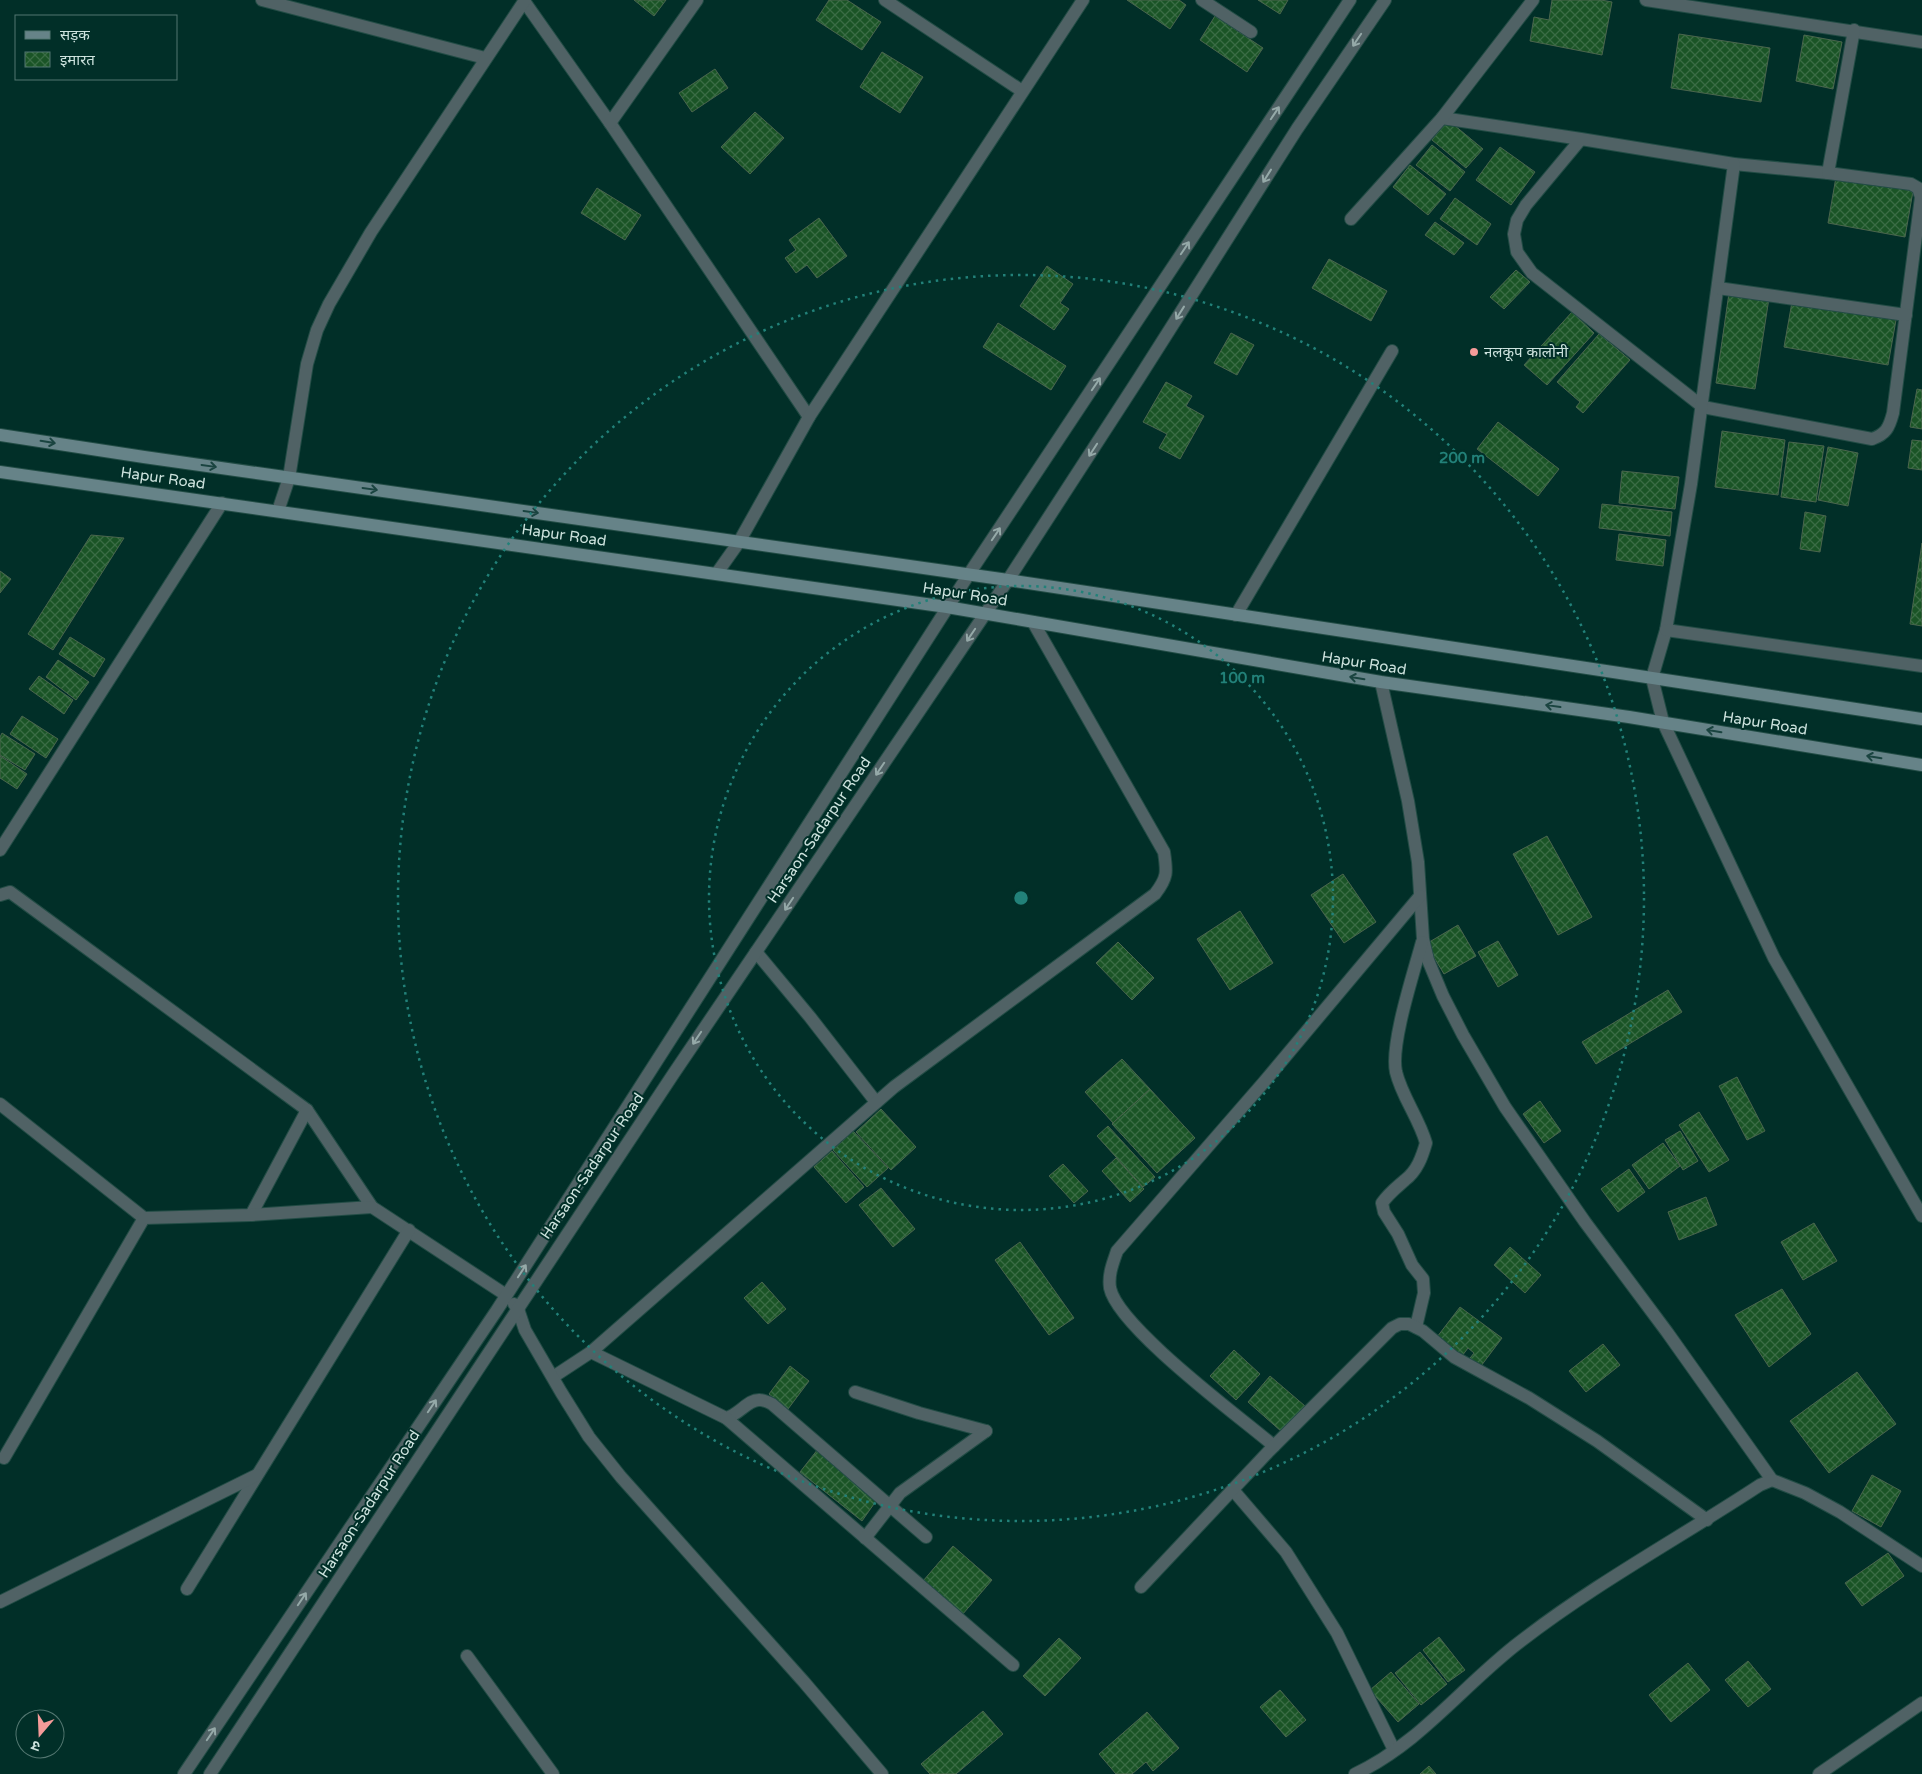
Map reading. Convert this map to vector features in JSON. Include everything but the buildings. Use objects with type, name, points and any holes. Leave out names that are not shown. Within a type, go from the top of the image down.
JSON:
[{"type":"main road","name":"Hapur Road","points":[[0,434],[289,478],[969,574],[1922,719]]},
{"type":"main road","name":"Hapur Road","points":[[0,472],[947,607],[1202,653],[1381,682],[1664,722],[1922,765]]},
{"type":"street","points":[[262,0],[485,58]]},
{"type":"street","points":[[610,123],[697,0]]},
{"type":"street","points":[[885,0],[1022,91]]},
{"type":"street","points":[[717,573],[739,542],[809,417],[1083,0]]},
{"type":"street","points":[[1202,0],[1251,32]]},
{"type":"street","name":"Harsaon-Sadarpur Road","points":[[184,1774],[506,1295],[947,607],[1350,0]]},
{"type":"street","name":"Harsaon-Sadarpur Road","points":[[210,1774],[668,1081],[1008,580],[1297,129],[1385,0]]},
{"type":"street","points":[[1351,219],[1442,118],[1532,0]]},
{"type":"street","points":[[1646,0],[1688,3],[1922,42]]},
{"type":"street","points":[[278,511],[289,478],[307,364],[317,330],[329,304],[371,232],[524,1],[610,123],[809,417]]},
{"type":"street","points":[[1828,173],[1854,30]]},
{"type":"street","points":[[1442,118],[1581,138],[1734,164],[1828,173],[1911,184],[1918,188],[1921,197],[1893,413],[1890,426],[1883,435],[1872,439],[1703,407],[1532,273],[1517,252],[1514,234],[1517,220],[1526,205],[1581,138]]},
{"type":"street","points":[[1734,164],[1703,407],[1666,630],[1652,678],[1664,722],[1774,958],[1922,1216]]},
{"type":"street","points":[[1718,288],[1906,315]]},
{"type":"street","points":[[1236,615],[1392,351]]},
{"type":"street","points":[[0,850],[222,503]]},
{"type":"street","points":[[552,1377],[591,1352],[894,1087],[1155,894],[1165,881],[1164,852],[1034,622]]},
{"type":"street","points":[[1666,630],[1922,666]]},
{"type":"street","points":[[1381,682],[1408,801],[1418,862],[1423,939],[1428,960],[1443,996],[1463,1035],[1505,1107],[1585,1222],[1667,1332],[1772,1480],[1805,1493],[1840,1512],[1922,1566]]},
{"type":"street","points":[[0,895],[10,892],[307,1110],[372,1207],[506,1295],[518,1309],[524,1330],[589,1437],[621,1477],[804,1682],[882,1774]]},
{"type":"street","points":[[1274,1446],[1160,1351],[1128,1317],[1112,1293],[1110,1270],[1118,1251],[1258,1090],[1420,896]]},
{"type":"street","points":[[1416,1327],[1424,1294],[1423,1278],[1412,1264],[1398,1234],[1384,1212],[1382,1203],[1392,1190],[1406,1180],[1417,1167],[1426,1143],[1396,1071],[1396,1052],[1400,1027],[1423,939]]},
{"type":"street","points":[[756,952],[810,1016],[876,1102]]},
{"type":"street","points":[[0,1104],[144,1218],[251,1215],[372,1207]]},
{"type":"street","points":[[251,1215],[307,1110]]},
{"type":"street","points":[[4,1458],[144,1218]]},
{"type":"street","points":[[187,1589],[408,1230]]},
{"type":"street","points":[[1141,1587],[1274,1446],[1392,1328],[1400,1324],[1410,1324],[1423,1331],[1454,1357],[1529,1398],[1597,1441],[1707,1520]]},
{"type":"street","points":[[591,1352],[726,1418],[1013,1665]]},
{"type":"street","points":[[855,1392],[919,1414],[986,1431],[900,1493],[865,1538]]},
{"type":"street","points":[[726,1418],[734,1416],[752,1401],[760,1400],[772,1404],[926,1537]]},
{"type":"street","points":[[0,1602],[257,1475]]},
{"type":"street","points":[[1355,1774],[1394,1750],[1431,1721],[1520,1641],[1558,1614],[1651,1553],[1707,1520],[1760,1485],[1772,1480]]},
{"type":"street","points":[[1233,1490],[1286,1552],[1326,1614],[1394,1750]]},
{"type":"street","points":[[467,1656],[553,1774]]},
{"type":"street","points":[[1819,1774],[1922,1702]]},
{"type":"place","name":"नलकूप कालोनी","points":[[1474,352]]}]
